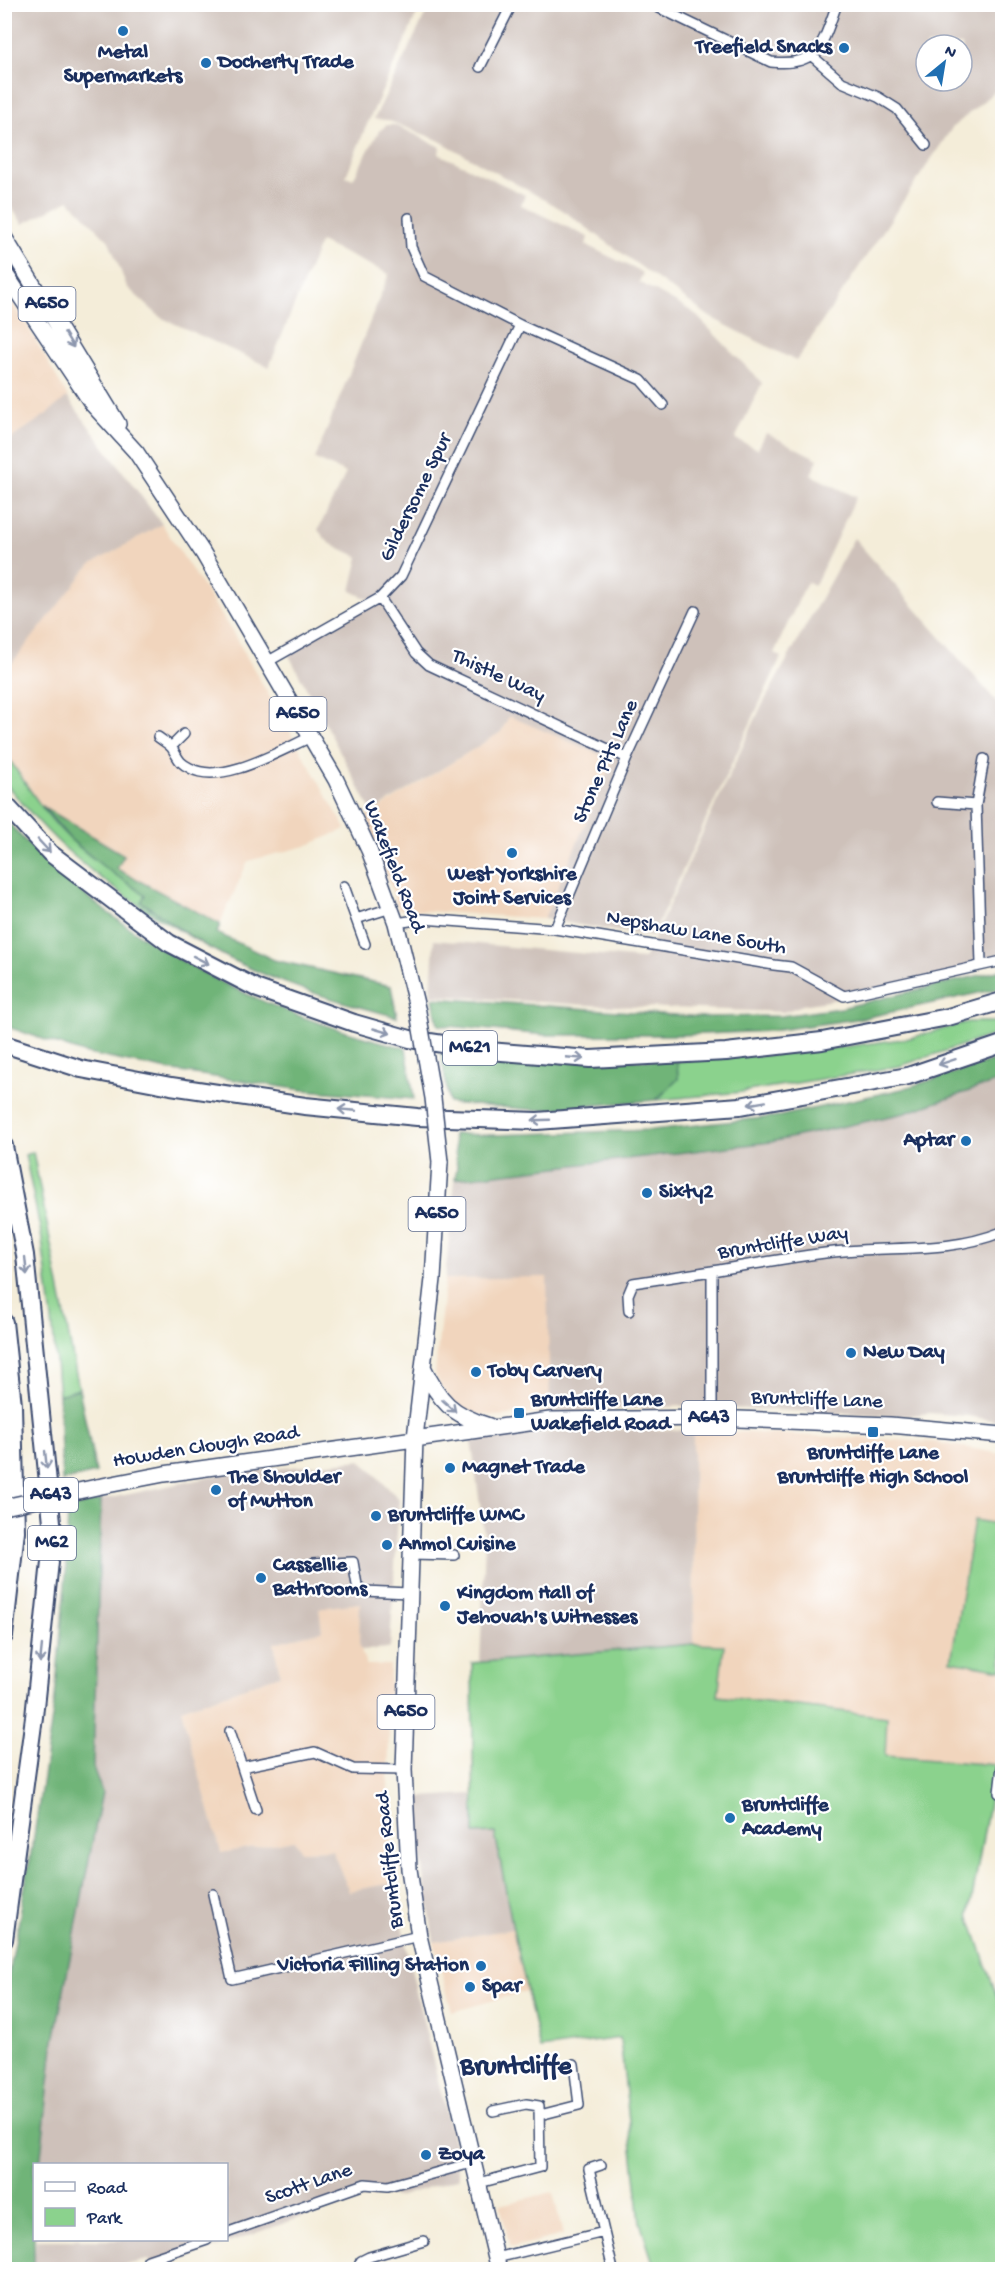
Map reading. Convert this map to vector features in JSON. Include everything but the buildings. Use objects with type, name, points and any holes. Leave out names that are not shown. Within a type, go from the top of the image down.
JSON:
[{"type":"highway","name":"M621","points":[[4,803],[50,853],[169,943],[258,989],[354,1023],[410,1039],[489,1051],[590,1059],[726,1052],[845,1036],[948,1017],[1002,1001]]},
{"type":"highway","points":[[4,1044],[81,1069],[171,1086],[305,1106],[417,1117],[537,1120],[740,1106],[908,1076],[1002,1044]]},
{"type":"highway","name":"M62","points":[[4,1146],[25,1255],[53,1532],[34,1717],[4,1940]]},
{"type":"highway","name":"M62","points":[[4,1322],[13,1406],[16,1531],[4,1636]]},
{"type":"main road","name":"Wakefield Road","points":[[4,237],[82,376]]},
{"type":"main road","name":"Wakefield Road","points":[[4,272],[82,376],[203,553],[336,780],[369,850],[393,915],[418,1012],[440,1162],[433,1279],[415,1438]]},
{"type":"main road","points":[[423,1367],[432,1388],[446,1405],[472,1421],[492,1427]]},
{"type":"main road","name":"Bruntcliffe Lane","points":[[415,1438],[550,1420],[712,1418],[890,1425],[1002,1435]]},
{"type":"main road","name":"Howden Clough Road","points":[[4,1507],[56,1494],[164,1474],[415,1438]]},
{"type":"main road","name":"Bruntcliffe Road","points":[[415,1438],[404,1770],[409,1869],[419,1936],[498,2264]]},
{"type":"street","points":[[480,68],[512,4]]},
{"type":"street","points":[[651,4],[771,62],[792,64],[812,56],[824,40],[837,4]]},
{"type":"street","points":[[812,56],[842,82],[878,97],[897,109],[926,145]]},
{"type":"street","points":[[410,218],[411,247],[424,276],[520,325],[641,380],[663,405]]},
{"type":"street","name":"Gildersome Spur","points":[[267,662],[380,598],[401,576],[520,325]]},
{"type":"street","name":"Thistle Way","points":[[380,598],[416,653],[429,664],[627,758]]},
{"type":"street","name":"Stone Pits Lane","points":[[555,929],[627,758],[695,611]]},
{"type":"street","points":[[171,747],[184,734]]},
{"type":"street","points":[[158,737],[171,747],[179,762],[193,770],[215,774],[250,764],[311,737]]},
{"type":"street","points":[[981,964],[975,805],[984,759]]},
{"type":"street","points":[[938,802],[975,805]]},
{"type":"street","points":[[344,886],[365,944]]},
{"type":"street","name":"Nepshaw Lane South","points":[[356,919],[393,915],[555,929],[791,967],[844,996],[1002,961]]},
{"type":"street","name":"Bruntcliffe Way","points":[[712,1418],[712,1271],[842,1251],[953,1246],[1002,1232]]},
{"type":"street","points":[[629,1311],[628,1295],[633,1282],[712,1271]]},
{"type":"street","points":[[411,1554],[454,1555]]},
{"type":"street","points":[[312,1564],[353,1562],[357,1586],[364,1591],[409,1593]]},
{"type":"street","points":[[230,1731],[256,1810]]},
{"type":"street","points":[[242,1767],[315,1752],[353,1768],[404,1770]]},
{"type":"street","points":[[999,1793],[1002,1767]]},
{"type":"street","points":[[213,1894],[232,1979],[419,1936]]},
{"type":"street","points":[[540,2115],[579,2105],[574,2064]]},
{"type":"street","points":[[479,2183],[540,2168],[539,2106],[526,2104],[493,2111]]},
{"type":"street","name":"Scott Lane","points":[[228,2232],[365,2184],[388,2186],[475,2162]]},
{"type":"street","points":[[601,2165],[584,2169],[604,2232],[613,2270]]},
{"type":"street","points":[[498,2264],[604,2232]]},
{"type":"street","points":[[148,2260],[204,2241]]},
{"type":"street","points":[[357,2270],[361,2261],[369,2256],[424,2241]]},
{"type":"shaded area","points":[[4,5],[421,5],[346,176],[353,179],[379,131],[387,125],[396,125],[440,147],[439,154],[525,195],[521,205],[588,237],[586,245],[643,273],[639,282],[693,312],[762,383],[735,439],[758,449],[766,433],[818,459],[811,475],[856,497],[815,585],[807,582],[774,653],[781,657],[652,937],[544,919],[613,760],[509,716],[501,732],[372,812],[284,646],[368,599],[351,591],[359,557],[329,543],[318,530],[346,473],[315,459],[389,274],[320,242],[269,367],[160,317],[127,287],[109,241],[69,200],[23,224],[5,199]]},
{"type":"shaded area","points":[[430,5],[1002,5],[1002,70],[995,91],[952,128],[796,361],[710,317],[561,209],[438,140],[387,120],[374,119]]},
{"type":"shaded area","points":[[4,291],[20,313],[69,399],[5,443]]},
{"type":"shaded area","points":[[67,397],[162,524],[90,565],[5,672],[5,443]]},
{"type":"shaded area","points":[[162,524],[233,633],[346,829],[306,846],[248,861],[220,924],[117,869],[124,854],[42,806],[5,752],[4,672],[90,565]]},
{"type":"shaded area","points":[[854,538],[1002,708],[1002,954],[933,983],[803,1005],[784,1012],[586,1005],[431,995],[434,940],[644,959],[760,709]]},
{"type":"shaded area","name":"West Yorkshire Joint Services","points":[[509,716],[614,760],[544,919],[398,909],[367,816],[501,732]]},
{"type":"shaded area","points":[[1002,1080],[1002,1422],[929,1413],[907,1416],[683,1406],[550,1412],[547,1277],[445,1279],[455,1179],[771,1142],[919,1108]]},
{"type":"shaded area","points":[[547,1276],[683,1406],[494,1416],[469,1413],[455,1405],[439,1384],[435,1373],[445,1279]]},
{"type":"shaded area","points":[[585,1429],[693,1430],[694,1644],[480,1663],[485,1541],[471,1440]]},
{"type":"shaded area","name":"Bruntcliffe Academy","points":[[693,1430],[935,1442],[1002,1454],[1002,1722],[969,1915],[1002,2012],[1002,2153],[640,2222],[620,2038],[540,2049],[526,1991],[452,2012],[434,1942],[513,1929],[495,1833],[472,1794],[472,1663],[694,1644]]},
{"type":"shaded area","points":[[361,1460],[399,1499],[390,1648],[361,1650],[359,1643],[360,1603],[319,1608],[322,1631],[274,1643],[280,1675],[181,1709],[221,1853],[294,1840],[301,1851],[332,1850],[349,1891],[393,1883],[418,2000],[455,2148],[459,2178],[397,2197],[370,2193],[157,2268],[148,2260],[108,2269],[34,2270],[36,2241],[228,2241],[228,2163],[40,2163],[53,2046],[102,1792],[93,1768],[101,1500],[225,1474]]},
{"type":"shaded area","points":[[360,1603],[359,1643],[366,1665],[390,1665],[388,1798],[393,1883],[349,1891],[332,1850],[301,1851],[294,1840],[221,1853],[181,1709],[280,1675],[274,1643],[322,1631],[319,1608]]},
{"type":"shaded area","points":[[472,1794],[474,1834],[495,1832],[513,1929],[434,1942],[420,1847],[419,1797]]},
{"type":"shaded area","points":[[553,2192],[563,2235],[510,2248],[500,2205]]},
{"type":"green space","points":[[4,752],[61,831],[98,862],[146,895],[141,902],[209,948],[123,894],[56,840],[5,783]]},
{"type":"green space","points":[[42,806],[124,855],[117,869],[220,924],[217,933],[274,960],[391,986],[397,1017],[325,997],[278,980],[255,971],[201,943],[141,902],[145,895],[104,867],[70,839]]},
{"type":"green space","points":[[4,818],[45,860],[90,899],[137,933],[187,964],[239,991],[293,1013],[349,1033],[406,1048],[414,1099],[303,1090],[174,1071],[83,1053],[5,1026]]},
{"type":"green space","points":[[1002,970],[1002,988],[864,1018],[771,1031],[681,1035],[545,1035],[438,1025],[433,998],[703,1017],[781,1016],[841,1008]]},
{"type":"green space","points":[[968,1022],[1002,1022],[1002,1032],[900,1066],[742,1092],[657,1100],[678,1079],[677,1061],[797,1053],[910,1038]]},
{"type":"green space","points":[[441,1052],[677,1061],[678,1079],[656,1100],[537,1110],[449,1103]]},
{"type":"green space","points":[[1002,1058],[1002,1080],[905,1113],[771,1142],[455,1179],[457,1167],[453,1134],[652,1130],[780,1116],[902,1089]]},
{"type":"green space","points":[[33,1152],[79,1389],[59,1395],[41,1233],[25,1155]]},
{"type":"green space","points":[[79,1389],[96,1473],[62,1481],[59,1395]]},
{"type":"green space","points":[[101,1500],[93,1767],[102,1792],[53,2046],[40,2163],[33,2163],[34,2269],[5,2269],[5,1998],[34,1836],[55,1698],[66,1573],[68,1508]]},
{"type":"green space","points":[[974,1520],[1002,1525],[1002,1670],[951,1661]]},
{"type":"green space","name":"Bruntcliffe Academy","points":[[694,1644],[724,1645],[718,1696],[887,1717],[885,1756],[996,1765],[969,1915],[1002,2012],[1002,2269],[655,2269],[640,2222],[620,2038],[540,2049],[513,1929],[495,1833],[474,1834],[472,1663]]},
{"type":"place","name":"Metal Supermarkets","points":[[123,31]]},
{"type":"place","name":"Treefield Snacks","points":[[844,48]]},
{"type":"place","name":"Docherty Trade","points":[[206,63]]},
{"type":"place","name":"West Yorkshire Joint Services","points":[[512,853]]},
{"type":"place","name":"Aptar","points":[[966,1141]]},
{"type":"place","name":"Sixty2","points":[[647,1193]]},
{"type":"place","name":"New Day","points":[[851,1353]]},
{"type":"place","name":"Toby Carvery","points":[[476,1372]]},
{"type":"place","name":"Bruntcliffe Lane Wakefield Road","points":[[519,1413]]},
{"type":"place","name":"Bruntcliffe Lane Bruntcliffe High School","points":[[873,1432]]},
{"type":"place","name":"Magnet Trade","points":[[450,1468]]},
{"type":"place","name":"The Shoulder of Mutton","points":[[216,1490]]},
{"type":"place","name":"Bruntcliffe WMC","points":[[376,1516]]},
{"type":"place","name":"Anmol Cuisine","points":[[387,1545]]},
{"type":"place","name":"Cassellie Bathrooms","points":[[261,1578]]},
{"type":"place","name":"Kingdom Hall of Jehovah's Witnesses","points":[[445,1606]]},
{"type":"place","name":"Bruntcliffe Academy","points":[[730,1818]]},
{"type":"place","name":"Victoria Filling Station","points":[[481,1966]]},
{"type":"place","name":"Spar","points":[[470,1987]]},
{"type":"place","name":"Zoya","points":[[426,2155]]},
{"type":"district","name":"Bruntcliffe","points":[[516,2068]]}]
